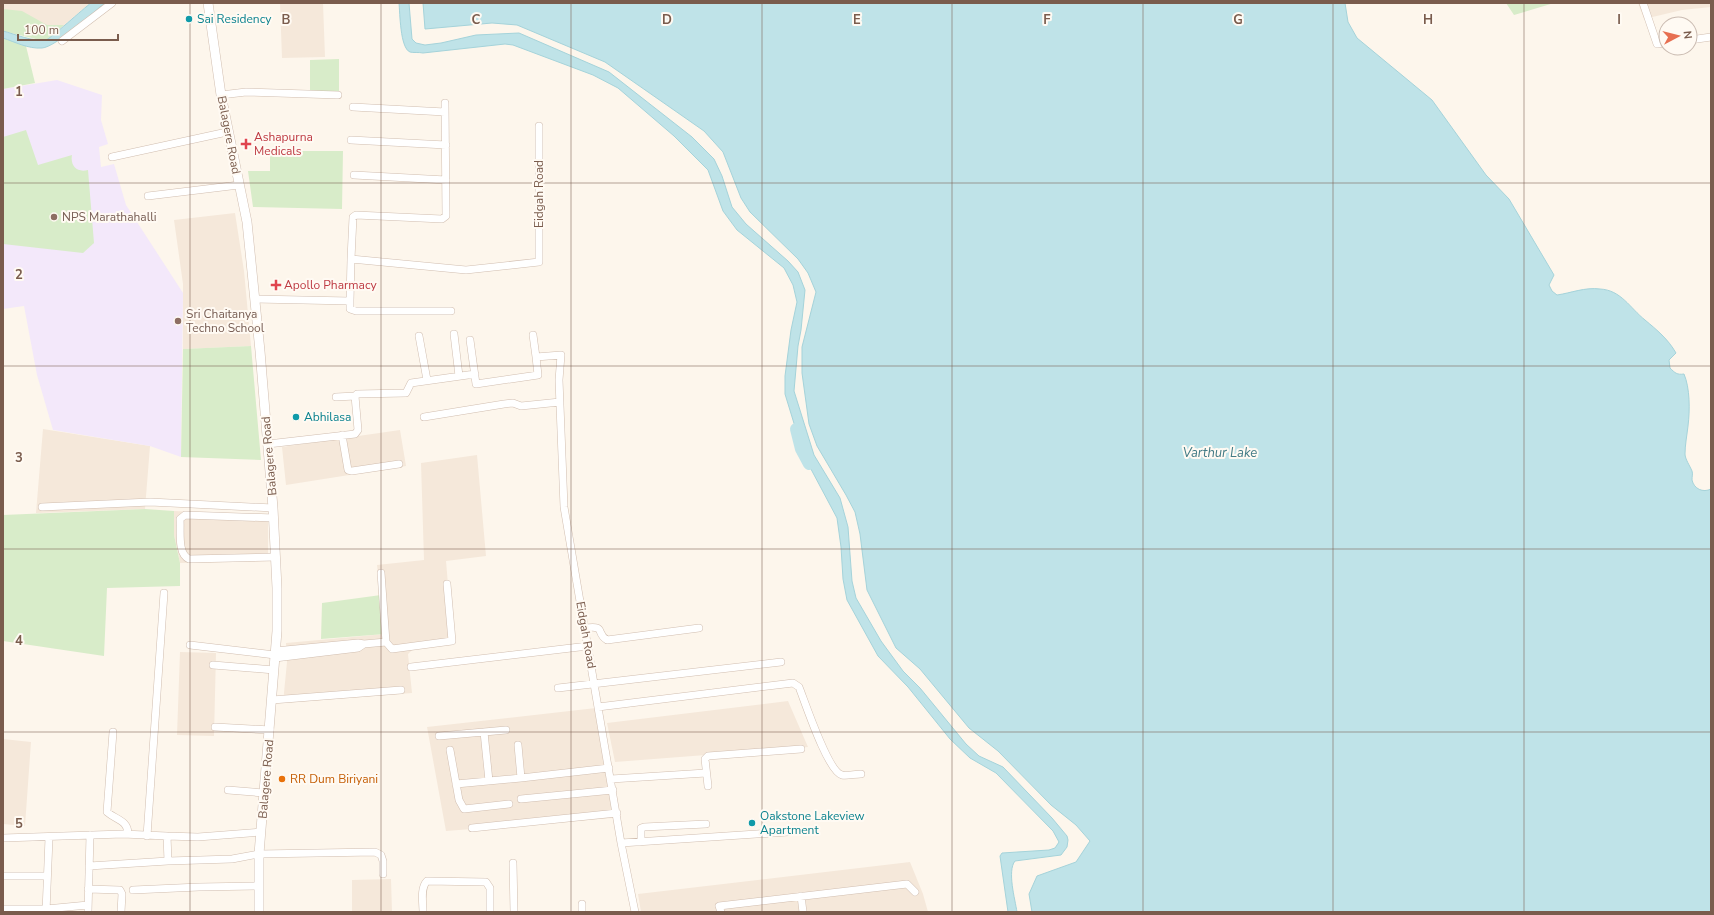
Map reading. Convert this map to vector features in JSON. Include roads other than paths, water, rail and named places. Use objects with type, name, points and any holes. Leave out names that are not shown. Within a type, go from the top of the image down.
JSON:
[{"type":"street","points":[[62,41],[112,3]]},
{"type":"street","name":"Balagere Road","points":[[208,3],[227,132],[246,222],[255,299],[274,518],[277,631],[259,854],[259,912]]},
{"type":"street","points":[[1643,3],[1658,44]]},
{"type":"street","points":[[1698,39],[1711,37]]},
{"type":"street","points":[[221,95],[246,92],[338,95]]},
{"type":"street","points":[[445,103],[447,213],[444,218],[365,215],[356,215],[353,217],[350,309],[352,311],[451,311]]},
{"type":"street","points":[[353,107],[445,112]]},
{"type":"street","name":"Eidgah Road","points":[[351,259],[466,270],[539,262],[539,126]]},
{"type":"street","points":[[112,156],[227,132]]},
{"type":"street","points":[[351,140],[446,146]]},
{"type":"street","points":[[354,175],[446,180]]},
{"type":"street","points":[[148,196],[239,185]]},
{"type":"street","points":[[255,299],[350,301]]},
{"type":"street","points":[[454,334],[459,376]]},
{"type":"street","points":[[470,340],[476,384],[538,375],[533,335]]},
{"type":"street","points":[[419,336],[426,380]]},
{"type":"street","name":"Eidgah Road","points":[[536,357],[562,355],[559,380],[564,507],[621,843],[635,912]]},
{"type":"street","points":[[336,396],[406,392],[412,383],[475,374]]},
{"type":"street","points":[[268,444],[355,434],[358,430],[355,396]]},
{"type":"street","points":[[424,417],[513,403],[521,406],[560,402]]},
{"type":"street","points":[[342,435],[348,470],[352,471],[399,464]]},
{"type":"street","points":[[42,507],[150,502],[273,508]]},
{"type":"street","points":[[274,518],[185,515],[180,519],[183,555],[189,560],[276,557]]},
{"type":"street","points":[[381,573],[386,642],[392,649],[452,642],[447,584]]},
{"type":"street","points":[[147,836],[164,593]]},
{"type":"street","points":[[585,628],[596,626],[603,637],[607,640],[699,628]]},
{"type":"street","points":[[190,645],[275,655],[358,648],[364,644],[386,642]]},
{"type":"street","points":[[411,667],[588,646]]},
{"type":"street","points":[[558,688],[782,662]]},
{"type":"street","points":[[213,665],[274,670]]},
{"type":"street","points":[[598,707],[793,683],[799,687],[825,752],[834,769],[842,775],[861,774]]},
{"type":"street","points":[[272,700],[401,690]]},
{"type":"street","points":[[215,727],[270,730]]},
{"type":"street","points":[[439,736],[506,730]]},
{"type":"street","points":[[113,732],[107,812],[112,817],[124,822],[128,827],[128,834]]},
{"type":"street","points":[[484,732],[489,781]]},
{"type":"street","points":[[518,745],[521,778]]},
{"type":"street","points":[[708,786],[705,759],[708,756],[800,749]]},
{"type":"street","points":[[450,750],[459,800],[464,809],[509,804]]},
{"type":"street","points":[[456,784],[609,768]]},
{"type":"street","points":[[611,779],[706,773]]},
{"type":"street","points":[[228,790],[264,793]]},
{"type":"street","points":[[521,799],[613,790]]},
{"type":"street","points":[[472,828],[617,813]]},
{"type":"street","points":[[641,842],[641,828],[644,827],[706,824]]},
{"type":"street","points":[[3,838],[48,838],[128,834],[147,836],[198,836],[261,832]]},
{"type":"street","points":[[621,843],[788,832]]},
{"type":"street","points":[[3,909],[46,910],[88,908],[90,835]]},
{"type":"street","points":[[167,836],[168,861]]},
{"type":"street","points":[[46,910],[48,838]]},
{"type":"street","points":[[89,866],[232,859],[259,854],[375,852],[381,855],[383,862],[383,874]]},
{"type":"street","points":[[513,864],[514,912]]},
{"type":"street","points":[[3,876],[47,876]]},
{"type":"street","points":[[423,912],[423,888],[427,881],[486,882],[490,888],[490,912]]},
{"type":"street","points":[[720,912],[719,906],[907,884],[915,892]]},
{"type":"street","points":[[133,890],[259,886]]},
{"type":"street","points":[[88,889],[120,890],[122,894],[121,912]]},
{"type":"street","points":[[801,896],[803,912]]},
{"type":"street","points":[[582,904],[582,912]]},
{"type":"water","points":[[91,3],[105,3],[65,36],[48,46],[37,48],[22,45],[3,38],[3,31],[30,39],[46,40]]},
{"type":"water","points":[[399,3],[409,3],[412,39],[416,43],[425,45],[476,35],[519,33],[609,72],[692,137],[714,159],[722,176],[732,207],[746,224],[788,261],[798,272],[805,290],[794,391],[814,455],[840,498],[848,527],[852,581],[856,598],[881,641],[903,671],[920,688],[966,744],[979,756],[1003,767],[1052,818],[1067,836],[1067,847],[1061,855],[1015,861],[1012,871],[1012,878],[1017,912],[1008,912],[1000,856],[1002,853],[1049,850],[1055,848],[1059,842],[1053,831],[996,773],[970,758],[950,739],[908,687],[878,656],[847,600],[843,579],[837,518],[804,456],[785,394],[785,376],[791,330],[797,302],[793,285],[784,268],[737,230],[723,211],[708,170],[674,136],[618,88],[593,75],[513,45],[505,44],[423,53],[410,52],[404,44],[402,37]]},
{"type":"water","name":"Varthur Lake","points":[[423,3],[1345,3],[1348,22],[1357,38],[1432,100],[1486,175],[1509,199],[1554,275],[1549,285],[1552,291],[1557,295],[1578,290],[1600,289],[1607,290],[1620,296],[1662,335],[1676,353],[1669,360],[1670,368],[1676,373],[1684,374],[1689,399],[1685,456],[1692,471],[1692,480],[1695,486],[1705,491],[1711,489],[1711,912],[1032,912],[1029,894],[1037,876],[1076,862],[1090,841],[1076,825],[1051,805],[998,751],[969,728],[920,669],[896,648],[867,590],[860,534],[855,512],[817,446],[809,424],[802,373],[802,347],[816,292],[808,273],[798,259],[750,212],[741,198],[723,152],[704,131],[605,62],[517,25],[492,23],[425,29]]},
{"type":"waterway","points":[[796,429],[801,449],[809,464]]},
{"type":"place","name":"Sai Residency","points":[[189,19]]},
{"type":"place","name":"Ashapurna Medicals","points":[[246,144]]},
{"type":"place","name":"NPS Marathahalli","points":[[54,217]]},
{"type":"place","name":"Apollo Pharmacy","points":[[276,285]]},
{"type":"place","name":"Sri Chaitanya Techno School","points":[[178,321]]},
{"type":"place","name":"Abhilasa","points":[[296,417]]},
{"type":"place","name":"RR Dum Biriyani","points":[[282,779]]},
{"type":"place","name":"Oakstone Lakeview Apartment","points":[[752,823]]}]
